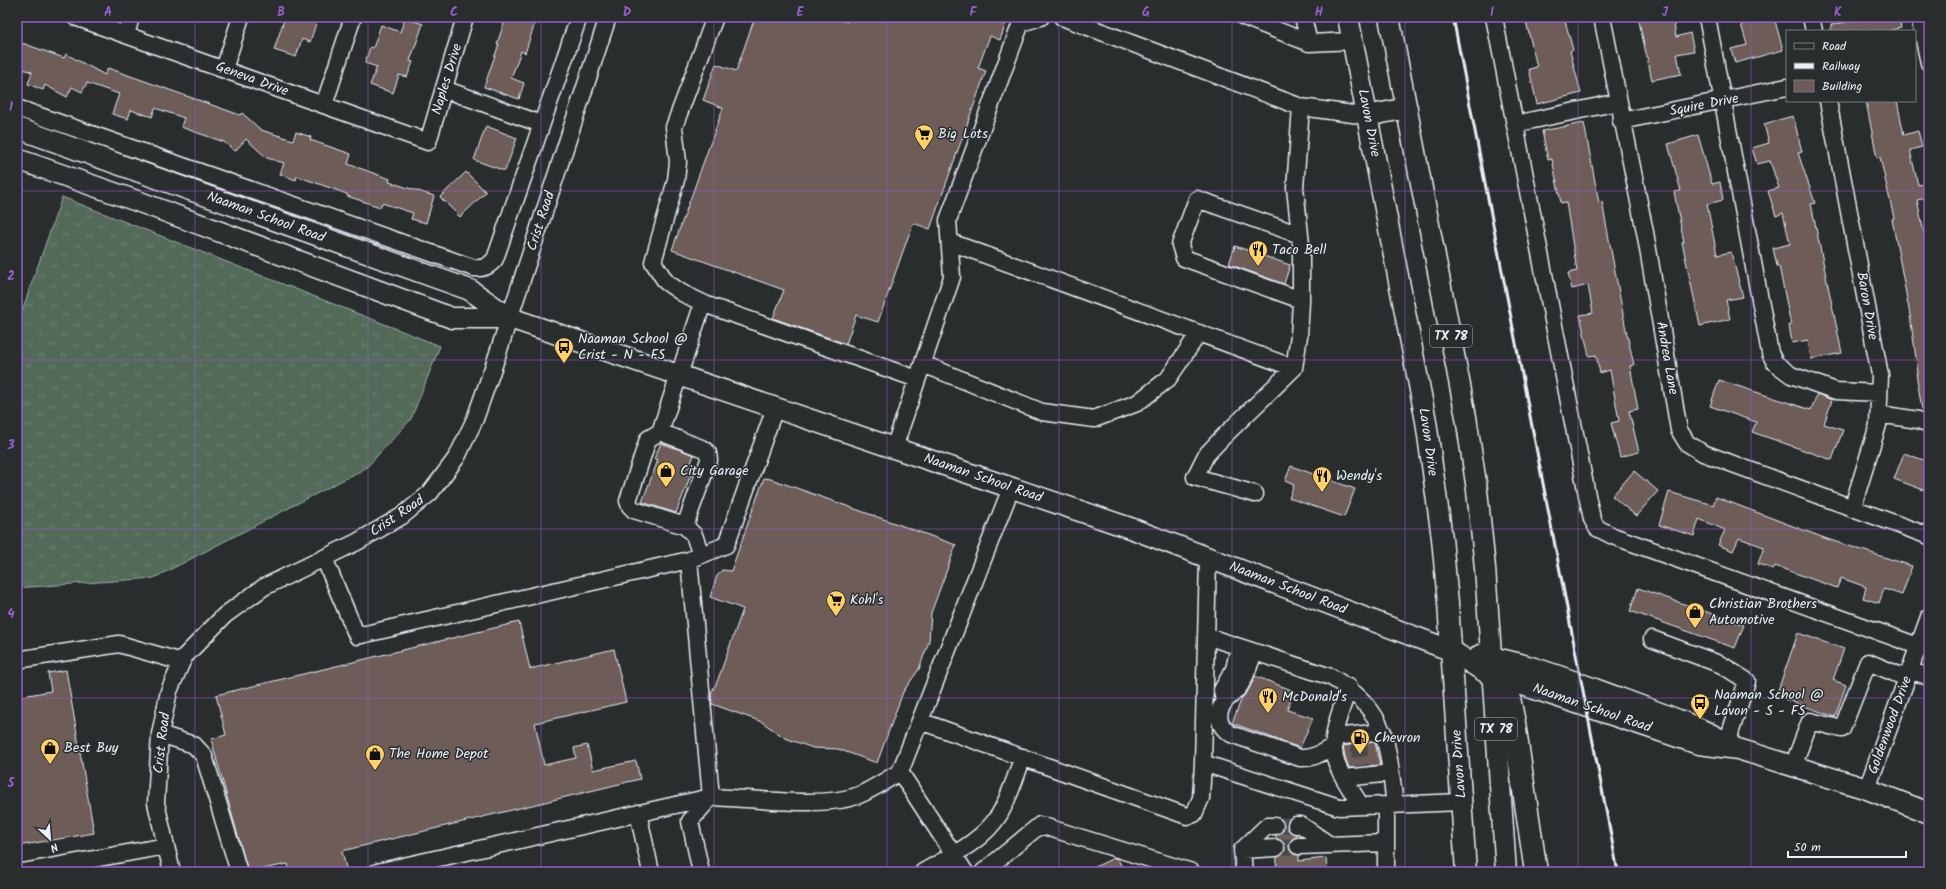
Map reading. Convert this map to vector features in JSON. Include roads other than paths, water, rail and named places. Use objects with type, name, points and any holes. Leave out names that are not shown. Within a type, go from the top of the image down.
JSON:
[{"type":"highway","points":[[1495,671],[1509,698],[1536,872]]},
{"type":"main road","name":"Lavon Drive","points":[[1348,17],[1426,421],[1442,538],[1452,651],[1466,872]]},
{"type":"main road","name":"TX 78","points":[[1389,17],[1466,417],[1485,568],[1495,671],[1506,872]]},
{"type":"main road","points":[[1367,116],[1407,108]]},
{"type":"main road","name":"Naaman School Road","points":[[17,128],[470,290],[510,318],[1133,529],[1452,651],[1495,671],[1619,716],[1699,744],[1733,746],[1867,789],[1929,813]]},
{"type":"main road","name":"Naaman School Road","points":[[17,159],[144,204],[452,318],[510,318]]},
{"type":"street","name":"Geneva Drive","points":[[75,17],[428,142]]},
{"type":"street","points":[[126,35],[131,17]]},
{"type":"street","points":[[224,69],[241,17]]},
{"type":"street","points":[[324,105],[353,17]]},
{"type":"street","name":"Naples Drive","points":[[428,142],[465,17]]},
{"type":"street","points":[[17,108],[474,268],[480,268],[486,267],[495,259],[579,17]]},
{"type":"street","name":"Crist Road","points":[[172,872],[156,803],[160,734],[169,690],[184,657],[225,615],[264,587],[357,542],[402,516],[430,493],[457,457],[475,419],[510,318],[608,17]]},
{"type":"street","points":[[715,17],[674,127],[678,162],[676,180],[653,262],[666,282],[682,293],[703,303],[918,379]]},
{"type":"street","points":[[894,448],[952,277],[948,220],[1021,23],[1041,17]]},
{"type":"street","points":[[1062,17],[1301,107],[1367,116]]},
{"type":"street","points":[[1244,17],[1309,43],[1353,40]]},
{"type":"street","points":[[1303,17],[1309,43]]},
{"type":"street","points":[[1494,17],[1592,519],[1597,528],[1620,538],[1879,630],[1924,648]]},
{"type":"street","name":"Andrea Lane","points":[[1602,17],[1645,232],[1679,430],[1687,443],[1703,453],[1852,509],[1929,536]]},
{"type":"street","points":[[1707,17],[1770,353],[1775,363],[1792,375],[1836,390],[1879,393]]},
{"type":"street","points":[[1812,17],[1814,30]]},
{"type":"street","points":[[1920,17],[1929,62]]},
{"type":"street","name":"Squire Drive","points":[[1622,121],[1786,86]]},
{"type":"street","points":[[444,89],[542,124]]},
{"type":"street","points":[[1515,124],[1618,102]]},
{"type":"street","name":"Baron Drive","points":[[1828,102],[1880,375],[1878,425],[1852,509]]},
{"type":"street","points":[[1255,494],[1195,477],[1206,455],[1294,368],[1299,336],[1301,300],[1300,235],[1295,188],[1301,107]]},
{"type":"street","points":[[1300,235],[1197,199],[1180,245],[1184,258],[1301,300]]},
{"type":"street","points":[[950,242],[1294,368]]},
{"type":"street","points":[[701,872],[690,821],[711,797],[694,535],[685,526],[634,510],[628,501],[648,439],[660,432],[703,303]]},
{"type":"street","points":[[923,364],[1042,412],[1094,419],[1137,403],[1168,379],[1199,333]]},
{"type":"street","points":[[324,558],[357,636],[695,557],[726,545],[775,408]]},
{"type":"street","points":[[1878,414],[1918,420],[1929,424]]},
{"type":"street","points":[[660,432],[704,449],[708,453],[709,460],[685,526]]},
{"type":"street","points":[[377,872],[711,797],[816,802],[842,800],[860,795],[900,772],[1011,488]]},
{"type":"street","points":[[920,721],[1187,816],[1194,814],[1200,798],[1203,763],[1208,558]]},
{"type":"street","name":"Goldenwood Drive","points":[[1867,789],[1908,674],[1924,648],[1929,617]]},
{"type":"street","points":[[1206,636],[1331,677],[1348,687],[1366,703],[1377,718],[1383,732],[1391,773],[1391,805],[1385,842],[1386,872]]},
{"type":"street","points":[[1652,640],[1722,665],[1747,681],[1733,746]]},
{"type":"street","points":[[17,660],[119,644],[182,662]]},
{"type":"street","points":[[1247,649],[1240,686],[1224,701],[1219,713],[1219,721],[1222,728],[1232,734],[1300,758],[1307,759],[1316,756],[1334,742],[1383,732]]},
{"type":"street","points":[[1792,766],[1810,721],[1842,729],[1868,662],[1908,674],[1929,677]]},
{"type":"street","points":[[1348,687],[1334,742],[1338,768],[1361,806]]},
{"type":"street","points":[[160,734],[194,745],[204,756],[239,872]]},
{"type":"street","points":[[923,872],[954,855],[983,834],[999,815],[1023,758]]},
{"type":"street","points":[[1203,763],[1339,807],[1462,802]]},
{"type":"street","points":[[900,772],[965,872]]},
{"type":"street","points":[[1345,778],[1362,773],[1391,773]]},
{"type":"street","points":[[638,813],[651,872]]},
{"type":"street","points":[[983,872],[1040,824],[1192,872]]},
{"type":"street","points":[[1296,825],[1301,825],[1330,845]]},
{"type":"street","points":[[1242,850],[1267,826],[1275,826]]},
{"type":"street","points":[[1298,846],[1385,842]]},
{"type":"street","points":[[22,872],[166,846]]},
{"type":"street","points":[[1242,850],[1276,848]]},
{"type":"street","points":[[1242,850],[1244,872]]},
{"type":"tunnel","points":[[1358,741],[1362,769]]},
{"type":"tunnel","points":[[1275,826],[1296,825]]},
{"type":"tunnel","points":[[1276,848],[1298,846]]},
{"type":"railway","points":[[1453,17],[1618,872]]},
{"type":"place","name":"Big Lots","points":[[924,151]]},
{"type":"place","name":"Taco Bell","points":[[1258,267]]},
{"type":"place","name":"Naaman School @ Crist - N - FS","points":[[564,364]]},
{"type":"place","name":"City Garage","points":[[666,488]]},
{"type":"place","name":"Wendy's","points":[[1322,493]]},
{"type":"place","name":"Kohl's","points":[[836,617]]},
{"type":"place","name":"Christian Brothers Automotive","points":[[1695,629]]},
{"type":"place","name":"McDonald's","points":[[1268,714]]},
{"type":"place","name":"Naaman School @ Lavon - S - FS","points":[[1700,720]]},
{"type":"place","name":"Chevron","points":[[1360,755]]},
{"type":"place","name":"Best Buy","points":[[50,765]]},
{"type":"place","name":"The Home Depot","points":[[375,771]]}]
